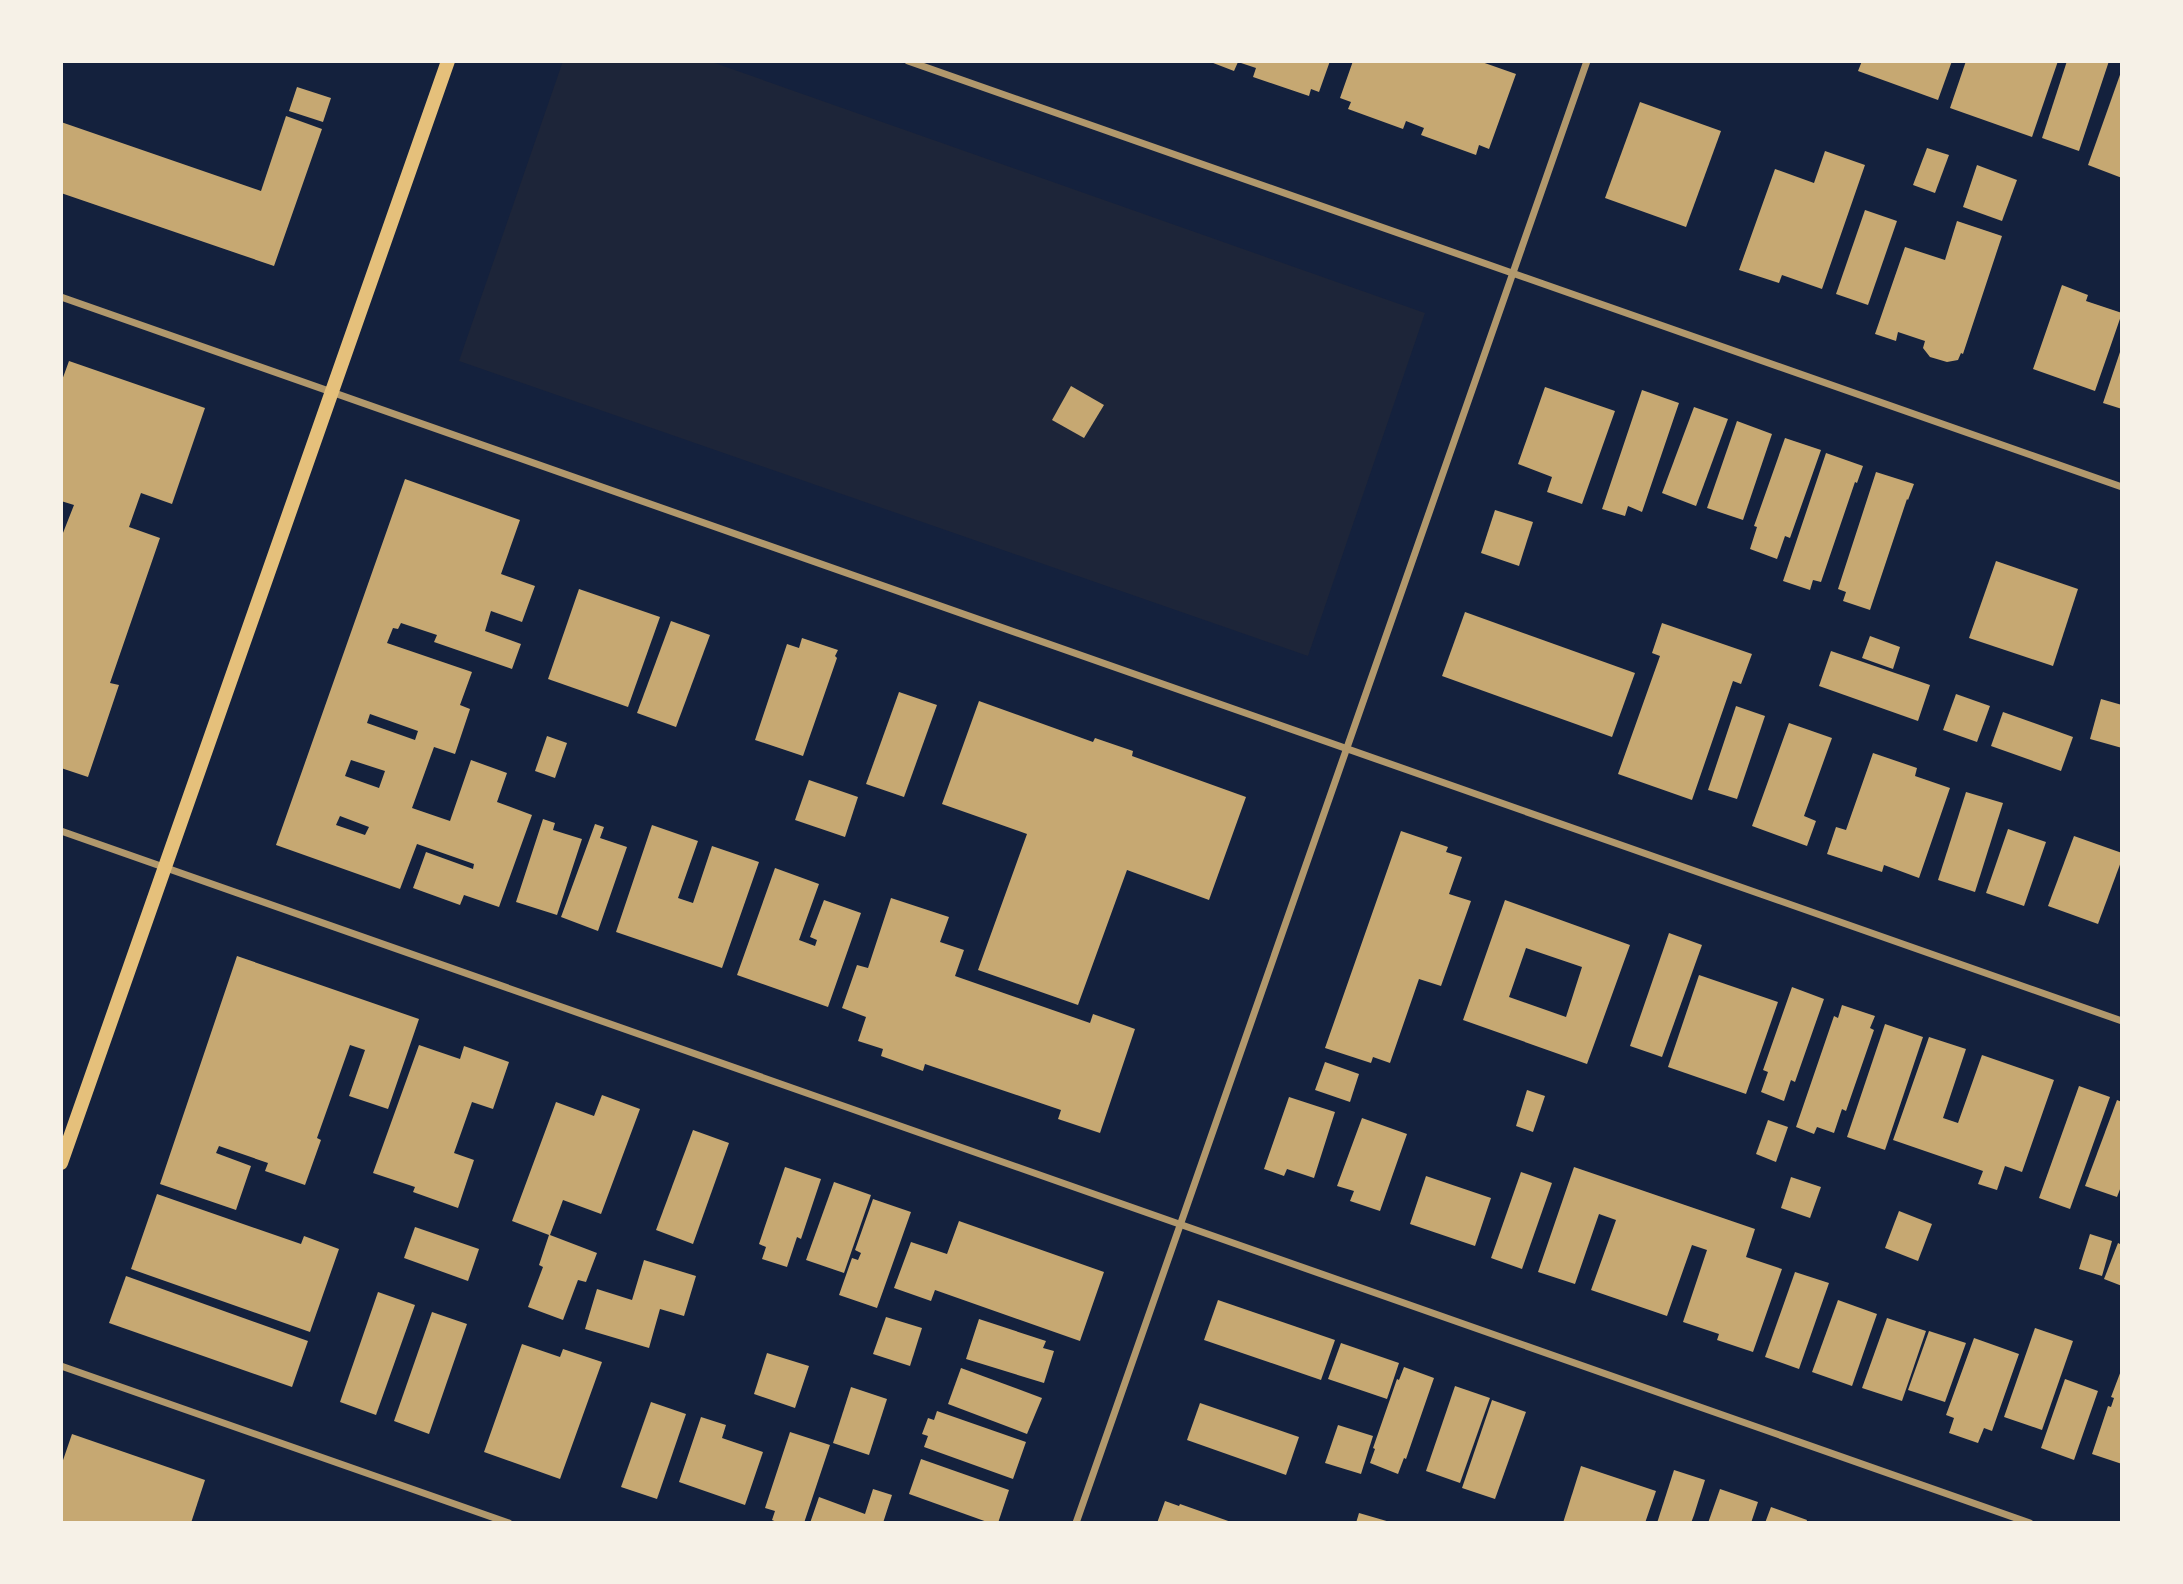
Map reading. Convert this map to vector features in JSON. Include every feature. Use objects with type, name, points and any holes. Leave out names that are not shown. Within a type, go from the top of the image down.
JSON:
[{"type":"main road","points":[[61,1163],[448,61]]},
{"type":"street","points":[[908,61],[2122,487]]},
{"type":"street","points":[[1076,1523],[1587,61]]},
{"type":"street","points":[[61,298],[2122,1021]]},
{"type":"street","points":[[61,831],[2030,1523]]},
{"type":"street","points":[[61,1366],[509,1523]]},
{"type":"shaded area","points":[[563,61],[709,61],[1425,313],[1308,656],[459,361]]},
{"type":"building","points":[[1208,61],[1330,61],[1319,92],[1311,89],[1309,96],[1253,77],[1256,68],[1238,62],[1234,71]]},
{"type":"building","points":[[1353,61],[1479,61],[1516,74],[1489,149],[1479,145],[1476,155],[1421,135],[1424,128],[1406,121],[1403,129],[1348,109],[1351,102],[1340,98]]},
{"type":"building","points":[[1862,61],[1952,61],[1938,100],[1858,71]]},
{"type":"building","points":[[1966,61],[2058,61],[2032,137],[1950,108]]},
{"type":"building","points":[[2067,61],[2109,61],[2079,151],[2042,138]]},
{"type":"building","points":[[2122,72],[2122,178],[2088,165]]},
{"type":"building","points":[[297,87],[331,98],[323,122],[289,111]]},
{"type":"building","points":[[1640,102],[1721,131],[1686,227],[1605,198]]},
{"type":"building","points":[[286,116],[322,129],[274,266],[61,193],[61,122],[261,191]]},
{"type":"building","points":[[1927,148],[1949,155],[1935,193],[1913,185]]},
{"type":"building","points":[[1825,151],[1865,165],[1822,289],[1782,275],[1779,283],[1739,270],[1775,169],[1814,183]]},
{"type":"building","points":[[1977,165],[2017,180],[2002,221],[1963,207]]},
{"type":"building","points":[[1865,210],[1897,221],[1868,305],[1836,294]]},
{"type":"building","points":[[1957,221],[2002,236],[1963,354],[1961,353],[1958,360],[1947,362],[1930,357],[1923,348],[1925,341],[1898,332],[1896,341],[1875,334],[1905,247],[1945,260]]},
{"type":"building","points":[[2062,285],[2088,295],[2086,301],[2122,313],[2095,391],[2033,369]]},
{"type":"building","points":[[2122,350],[2122,409],[2103,403]]},
{"type":"building","points":[[69,361],[205,408],[172,504],[141,493],[129,527],[160,538],[110,683],[119,685],[88,777],[61,768],[61,538],[74,505],[61,501],[61,383]]},
{"type":"building","points":[[1071,386],[1104,405],[1084,438],[1052,420]]},
{"type":"building","points":[[1545,387],[1615,411],[1582,504],[1547,492],[1552,477],[1518,464]]},
{"type":"building","points":[[1642,390],[1679,403],[1642,512],[1628,506],[1625,516],[1602,509]]},
{"type":"building","points":[[1694,407],[1728,419],[1696,506],[1662,493]]},
{"type":"building","points":[[1737,421],[1772,434],[1743,520],[1707,508]]},
{"type":"building","points":[[1785,438],[1821,450],[1790,538],[1785,536],[1777,559],[1750,549],[1757,527],[1754,526]]},
{"type":"building","points":[[1826,453],[1863,466],[1821,582],[1813,580],[1810,590],[1783,581]]},
{"type":"building","points":[[1876,472],[1914,484],[1870,610],[1843,601],[1846,592],[1838,589]]},
{"type":"building","points":[[405,479],[520,520],[501,574],[535,586],[522,622],[491,611],[485,631],[521,644],[512,669],[434,642],[437,635],[401,623],[398,629],[393,628],[387,643],[472,672],[460,705],[470,709],[455,754],[434,747],[412,808],[450,821],[471,760],[507,773],[497,802],[532,815],[499,907],[464,895],[460,905],[413,888],[426,852],[473,869],[474,864],[417,844],[400,889],[276,845]],"holes":[[[370,714],[418,731],[415,740],[367,723]],[[351,760],[385,771],[379,788],[345,776]],[[340,816],[369,827],[365,835],[336,825]]]},
{"type":"building","points":[[1495,510],[1533,522],[1519,566],[1481,553]]},
{"type":"building","points":[[1996,561],[2078,589],[2053,666],[1969,638]]},
{"type":"building","points":[[579,589],[660,617],[628,707],[548,679]]},
{"type":"building","points":[[1465,612],[1635,673],[1612,737],[1442,676]]},
{"type":"building","points":[[671,621],[710,635],[676,727],[637,713]]},
{"type":"building","points":[[1662,623],[1752,654],[1741,684],[1733,681],[1692,800],[1618,774],[1660,656],[1652,653]]},
{"type":"building","points":[[1870,636],[1900,647],[1893,669],[1862,658]]},
{"type":"building","points":[[802,638],[838,650],[803,756],[755,740],[787,644],[799,648]]},
{"type":"building","points":[[1831,651],[1930,685],[1918,721],[1819,686]]},
{"type":"building","points":[[899,692],[937,705],[904,797],[866,784]]},
{"type":"building","points":[[1956,694],[1990,706],[1977,742],[1943,730]]},
{"type":"building","points":[[2101,699],[2122,705],[2122,748],[2090,739]]},
{"type":"building","points":[[979,701],[1093,742],[1095,738],[1133,751],[1132,756],[1246,797],[1209,900],[1127,870],[1078,1005],[978,970],[1027,834],[942,804]]},
{"type":"building","points":[[1736,706],[1765,716],[1737,799],[1708,790]]},
{"type":"building","points":[[2003,712],[2073,737],[2061,771],[1991,746]]},
{"type":"building","points":[[1789,723],[1832,738],[1804,816],[1816,821],[1807,846],[1752,826]]},
{"type":"building","points":[[547,736],[567,743],[555,778],[535,771]]},
{"type":"building","points":[[1873,753],[1917,768],[1915,776],[1950,788],[1919,878],[1884,865],[1882,872],[1827,854],[1836,827],[1846,830]]},
{"type":"building","points":[[809,780],[858,797],[845,837],[795,820]]},
{"type":"building","points":[[1966,792],[2003,803],[1975,892],[1938,880]]},
{"type":"building","points":[[543,819],[555,823],[553,830],[582,839],[557,915],[516,902]]},
{"type":"building","points":[[595,824],[604,827],[600,838],[627,847],[598,931],[561,917]]},
{"type":"building","points":[[652,825],[698,841],[678,898],[693,903],[712,846],[759,862],[722,968],[616,932]]},
{"type":"building","points":[[2008,829],[2046,842],[2024,906],[1986,893]]},
{"type":"building","points":[[1401,831],[1448,847],[1446,852],[1462,857],[1449,894],[1471,901],[1441,986],[1419,979],[1390,1063],[1373,1057],[1371,1063],[1325,1048]]},
{"type":"building","points":[[2074,836],[2122,853],[2098,924],[2048,906]]},
{"type":"building","points":[[775,868],[819,884],[799,940],[815,946],[817,940],[810,937],[824,900],[861,913],[828,1007],[737,975]]},
{"type":"building","points":[[891,898],[949,917],[940,942],[964,950],[955,976],[1090,1023],[1093,1014],[1135,1029],[1100,1133],[1058,1119],[1061,1110],[925,1064],[923,1071],[881,1056],[883,1049],[858,1041],[866,1017],[842,1008],[857,965],[868,968]]},
{"type":"building","points":[[1505,900],[1630,945],[1587,1064],[1463,1020]],"holes":[[[1526,948],[1582,967],[1566,1017],[1509,997]]]},
{"type":"building","points":[[1669,933],[1702,945],[1662,1057],[1630,1046]]},
{"type":"building","points":[[237,956],[419,1019],[388,1109],[349,1096],[365,1050],[350,1045],[317,1138],[321,1140],[305,1185],[265,1171],[268,1163],[219,1146],[216,1153],[251,1166],[236,1210],[160,1184]]},
{"type":"building","points":[[1699,975],[1778,1002],[1746,1094],[1668,1067]]},
{"type":"building","points":[[1792,987],[1824,999],[1795,1082],[1791,1080],[1784,1101],[1761,1092],[1768,1072],[1763,1070]]},
{"type":"building","points":[[1842,1005],[1875,1016],[1870,1028],[1874,1030],[1846,1111],[1842,1109],[1834,1133],[1817,1127],[1814,1134],[1796,1127],[1834,1016],[1838,1018]]},
{"type":"building","points":[[1885,1024],[1923,1037],[1885,1150],[1847,1137]]},
{"type":"building","points":[[1929,1037],[1966,1049],[1943,1118],[1958,1123],[1982,1055],[2054,1080],[2022,1172],[2005,1166],[1997,1190],[1978,1184],[1983,1171],[1893,1140]]},
{"type":"building","points":[[419,1045],[460,1059],[464,1046],[509,1062],[493,1109],[472,1102],[454,1153],[474,1160],[458,1208],[413,1192],[415,1187],[373,1173]]},
{"type":"building","points":[[1325,1062],[1359,1074],[1350,1102],[1315,1090]]},
{"type":"building","points":[[2079,1086],[2110,1097],[2070,1209],[2039,1198]]},
{"type":"building","points":[[1527,1090],[1545,1096],[1533,1132],[1516,1126]]},
{"type":"building","points":[[602,1095],[640,1109],[601,1214],[563,1200],[550,1235],[597,1253],[586,1282],[578,1280],[563,1320],[528,1307],[543,1267],[539,1265],[549,1235],[512,1221],[556,1102],[594,1116]]},
{"type":"building","points":[[1289,1097],[1335,1112],[1314,1178],[1287,1169],[1284,1176],[1264,1169]]},
{"type":"building","points":[[2117,1100],[2122,1102],[2122,1184],[2117,1197],[2085,1186]]},
{"type":"building","points":[[1362,1118],[1407,1134],[1380,1211],[1350,1201],[1354,1191],[1337,1186]]},
{"type":"building","points":[[1768,1120],[1788,1127],[1776,1162],[1756,1154]]},
{"type":"building","points":[[693,1130],[729,1143],[693,1244],[656,1230]]},
{"type":"building","points":[[785,1167],[821,1179],[801,1239],[797,1237],[787,1267],[762,1259],[766,1247],[759,1244]]},
{"type":"building","points":[[1574,1167],[1755,1229],[1746,1257],[1782,1269],[1753,1352],[1717,1340],[1719,1334],[1683,1322],[1707,1250],[1692,1245],[1667,1316],[1591,1290],[1616,1220],[1599,1214],[1575,1284],[1538,1272]]},
{"type":"building","points":[[1521,1172],[1552,1183],[1522,1269],[1491,1258]]},
{"type":"building","points":[[1426,1176],[1491,1198],[1475,1246],[1410,1224]]},
{"type":"building","points":[[1791,1177],[1821,1187],[1810,1218],[1781,1208]]},
{"type":"building","points":[[834,1182],[871,1195],[844,1273],[806,1260]]},
{"type":"building","points":[[157,1194],[301,1244],[304,1236],[339,1249],[310,1332],[131,1269]]},
{"type":"building","points":[[873,1199],[911,1212],[877,1308],[839,1295],[852,1258],[858,1260],[861,1253],[855,1250]]},
{"type":"building","points":[[1899,1211],[1932,1224],[1918,1261],[1885,1248]]},
{"type":"building","points":[[959,1221],[1104,1272],[1080,1341],[935,1290],[931,1301],[894,1288],[911,1242],[947,1254]]},
{"type":"building","points":[[415,1227],[479,1249],[468,1281],[404,1258]]},
{"type":"building","points":[[2090,1234],[2112,1241],[2102,1276],[2079,1269]]},
{"type":"building","points":[[2118,1243],[2122,1245],[2122,1286],[2104,1279]]},
{"type":"building","points":[[644,1260],[696,1276],[684,1316],[660,1309],[649,1348],[585,1329],[597,1289],[632,1300]]},
{"type":"building","points":[[1795,1272],[1829,1283],[1799,1369],[1765,1357]]},
{"type":"building","points":[[126,1276],[308,1341],[292,1387],[109,1323]]},
{"type":"building","points":[[378,1292],[415,1305],[376,1415],[340,1402]]},
{"type":"building","points":[[1218,1300],[1335,1340],[1321,1380],[1204,1340]]},
{"type":"building","points":[[1838,1300],[1877,1314],[1852,1386],[1812,1372]]},
{"type":"building","points":[[432,1312],[467,1324],[429,1434],[394,1421]]},
{"type":"building","points":[[886,1317],[922,1328],[910,1366],[873,1354]]},
{"type":"building","points":[[1887,1318],[1926,1331],[1902,1401],[1862,1388]]},
{"type":"building","points":[[979,1319],[1046,1341],[1043,1348],[1054,1351],[1044,1383],[966,1359]]},
{"type":"building","points":[[2035,1328],[2073,1341],[2042,1430],[2004,1417]]},
{"type":"building","points":[[1929,1331],[1966,1343],[1945,1402],[1908,1390]]},
{"type":"building","points":[[1974,1338],[2019,1354],[1992,1431],[1984,1428],[1978,1443],[1949,1433],[1954,1418],[1946,1415]]},
{"type":"building","points":[[1341,1343],[1399,1363],[1387,1399],[1328,1379]]},
{"type":"building","points":[[522,1344],[560,1357],[563,1349],[602,1362],[560,1479],[484,1452]]},
{"type":"building","points":[[767,1353],[809,1366],[795,1408],[754,1394]]},
{"type":"building","points":[[1404,1367],[1434,1378],[1406,1459],[1404,1458],[1398,1474],[1370,1463],[1397,1379],[1399,1380]]},
{"type":"building","points":[[961,1368],[1042,1398],[1027,1434],[948,1404]]},
{"type":"building","points":[[2122,1368],[2122,1464],[2092,1454],[2108,1406],[2111,1407],[2114,1398],[2111,1397]]},
{"type":"building","points":[[2065,1379],[2098,1391],[2074,1460],[2041,1448]]},
{"type":"building","points":[[1455,1386],[1490,1398],[1460,1483],[1426,1471]]},
{"type":"building","points":[[851,1387],[887,1399],[869,1455],[833,1443]]},
{"type":"building","points":[[1492,1400],[1526,1412],[1495,1499],[1462,1488]]},
{"type":"building","points":[[651,1402],[686,1414],[657,1499],[621,1487]]},
{"type":"building","points":[[1200,1403],[1299,1437],[1286,1475],[1187,1440]]},
{"type":"building","points":[[937,1411],[1026,1442],[1013,1479],[924,1447],[928,1436],[922,1434],[928,1418],[934,1420]]},
{"type":"building","points":[[701,1417],[726,1425],[722,1438],[763,1452],[745,1505],[679,1482]]},
{"type":"building","points":[[1338,1425],[1373,1436],[1361,1474],[1325,1463]]},
{"type":"building","points":[[790,1432],[830,1445],[804,1523],[779,1523],[772,1520],[775,1511],[765,1508]]},
{"type":"building","points":[[72,1434],[205,1480],[191,1523],[61,1523],[61,1466]]},
{"type":"building","points":[[921,1459],[1009,1490],[998,1523],[990,1523],[909,1494]]},
{"type":"building","points":[[1581,1466],[1656,1491],[1645,1523],[1563,1523]]},
{"type":"building","points":[[1674,1470],[1705,1480],[1691,1523],[1657,1523]]},
{"type":"building","points":[[873,1489],[892,1495],[883,1523],[810,1523],[819,1497],[865,1514]]},
{"type":"building","points":[[1720,1489],[1758,1502],[1751,1523],[1708,1523]]},
{"type":"building","points":[[1165,1501],[1179,1506],[1180,1504],[1234,1523],[1157,1523]]},
{"type":"building","points":[[1771,1507],[1807,1520],[1806,1523],[1765,1523]]},
{"type":"building","points":[[1359,1513],[1390,1522],[1390,1523],[1356,1523]]}]
